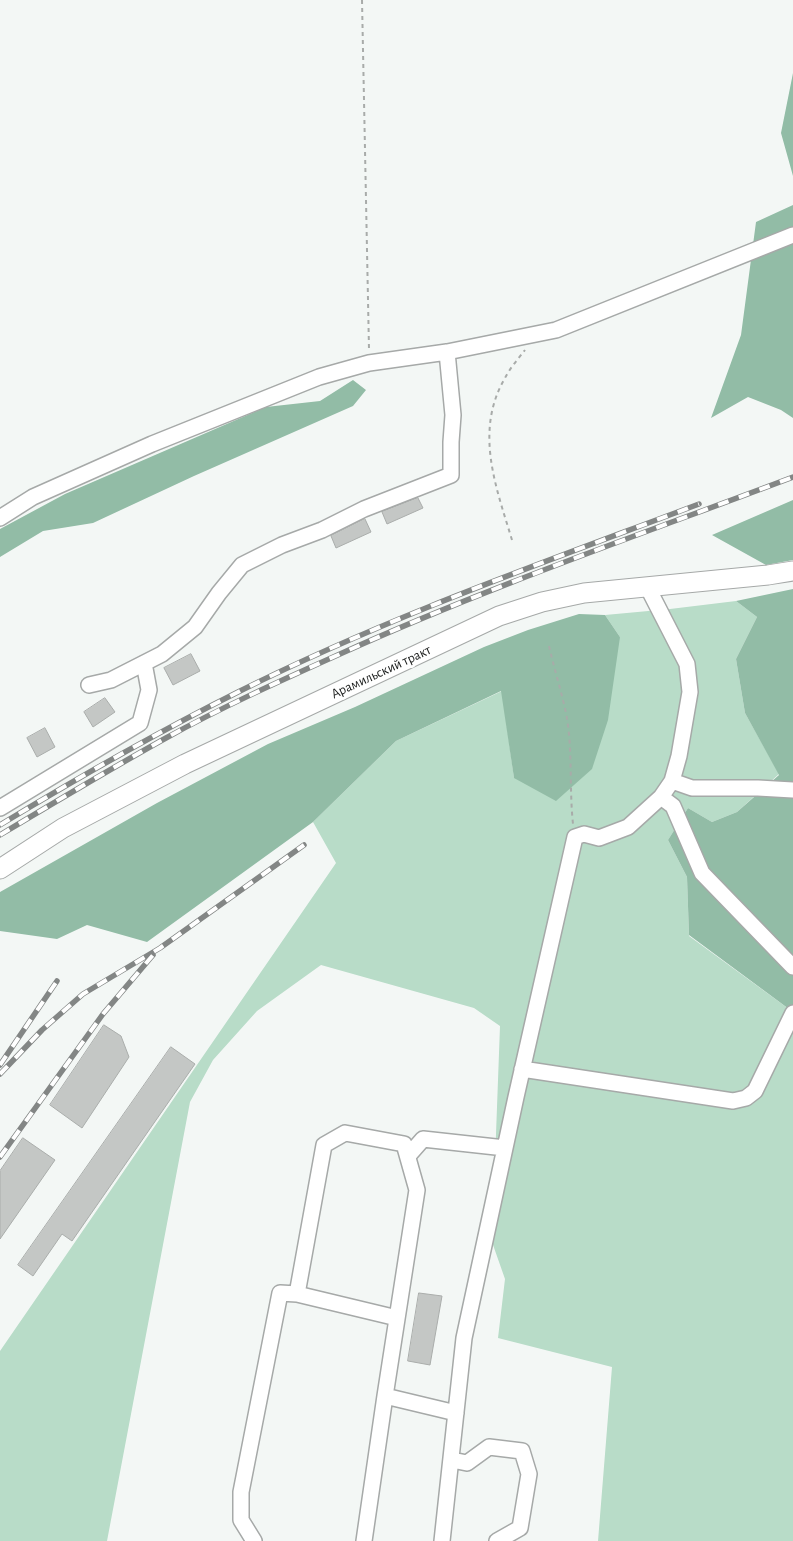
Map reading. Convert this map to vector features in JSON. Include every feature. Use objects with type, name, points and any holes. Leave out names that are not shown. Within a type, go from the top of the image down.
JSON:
[{"type":"main road","name":"Арамильский тракт","points":[[0,869],[63,828],[185,764],[499,616],[542,602],[584,593],[793,571]]},
{"type":"street","points":[[0,518],[33,498],[152,444],[319,377],[369,363],[447,352],[556,330],[793,235]]},
{"type":"street","points":[[89,685],[111,680],[162,654],[196,627],[219,593],[242,565],[282,545],[322,530],[364,509],[452,475],[451,442],[453,415],[447,352]]},
{"type":"street","points":[[442,1541],[464,1338],[522,1069],[575,837],[584,834],[599,838],[628,827],[661,798],[672,781],[679,756],[690,692],[688,664],[647,586]]},
{"type":"street","points":[[0,808],[140,723],[148,690],[144,663]]},
{"type":"street","points":[[672,781],[692,788],[793,790]]},
{"type":"street","points":[[661,798],[673,806],[702,873],[793,967]]},
{"type":"street","points":[[522,1069],[748,1103],[791,1023]]},
{"type":"street","points":[[297,1294],[324,1145],[345,1133],[404,1144],[417,1190],[384,1396],[364,1541]]},
{"type":"street","points":[[408,1156],[423,1139],[505,1148]]},
{"type":"street","points":[[254,1541],[241,1520],[242,1492],[280,1293],[297,1294],[397,1318]]},
{"type":"street","points":[[384,1396],[456,1413]]},
{"type":"street","points":[[452,1460],[467,1463],[489,1447],[522,1451],[529,1474],[520,1528],[497,1541]]},
{"type":"path","points":[[362,0],[369,363]]},
{"type":"path","points":[[512,540],[494,479],[489,448],[490,416],[504,378],[528,346]]},
{"type":"path","points":[[549,646],[566,714],[570,756],[570,795],[575,837]]},
{"type":"green space","points":[[793,73],[793,176],[781,133]]},
{"type":"green space","points":[[793,205],[793,418],[781,410],[748,397],[711,418],[741,335],[756,222]]},
{"type":"green space","points":[[353,380],[366,390],[353,406],[93,523],[43,531],[0,557],[0,529],[65,494],[266,407],[320,401]]},
{"type":"green space","points":[[793,500],[793,560],[766,565],[712,535]]},
{"type":"green space","points":[[793,589],[793,1012],[689,935],[687,877],[668,840],[688,808],[712,822],[737,812],[779,775],[745,713],[736,659],[757,617],[736,601]]},
{"type":"green space","points":[[736,601],[757,617],[736,659],[745,713],[779,774],[737,812],[712,822],[688,808],[668,840],[687,877],[689,936],[793,1012],[793,1541],[598,1541],[612,1367],[498,1338],[505,1279],[492,1242],[500,1026],[474,1008],[321,965],[257,1011],[213,1060],[190,1102],[107,1541],[0,1541],[0,1351],[336,863],[313,822],[396,741],[502,691],[514,778],[620,637],[605,615]]},
{"type":"green space","points":[[579,614],[605,615],[620,637],[608,720],[592,769],[556,801],[514,778],[501,691],[396,741],[313,822],[147,942],[87,925],[57,939],[0,931],[0,892],[157,803],[268,744],[355,707],[484,647],[528,630]]},
{"type":"building","points":[[418,498],[423,508],[387,524],[382,512]]},
{"type":"building","points":[[365,519],[371,532],[336,548],[331,536]]},
{"type":"building","points":[[191,654],[200,671],[173,685],[164,668]]},
{"type":"building","points":[[105,698],[115,712],[93,727],[84,712]]},
{"type":"building","points":[[45,728],[55,747],[37,757],[27,738]]},
{"type":"building","points":[[104,1025],[121,1036],[129,1057],[82,1128],[50,1105]]},
{"type":"building","points":[[171,1047],[195,1064],[72,1241],[62,1234],[33,1276],[18,1265]]},
{"type":"building","points":[[23,1138],[55,1160],[0,1239],[0,1171]]},
{"type":"building","points":[[419,1293],[442,1296],[430,1365],[408,1361]]},
{"type":"railway","points":[[0,835],[187,727],[252,694],[318,664],[452,606],[622,540],[793,477]]},
{"type":"railway","points":[[0,825],[149,739],[296,664],[467,592],[699,504]]},
{"type":"railway","points":[[0,1074],[42,1030],[83,994],[160,948],[304,845]]},
{"type":"railway","points":[[0,1157],[103,1014],[153,955]]},
{"type":"railway","points":[[0,1065],[57,981]]}]
